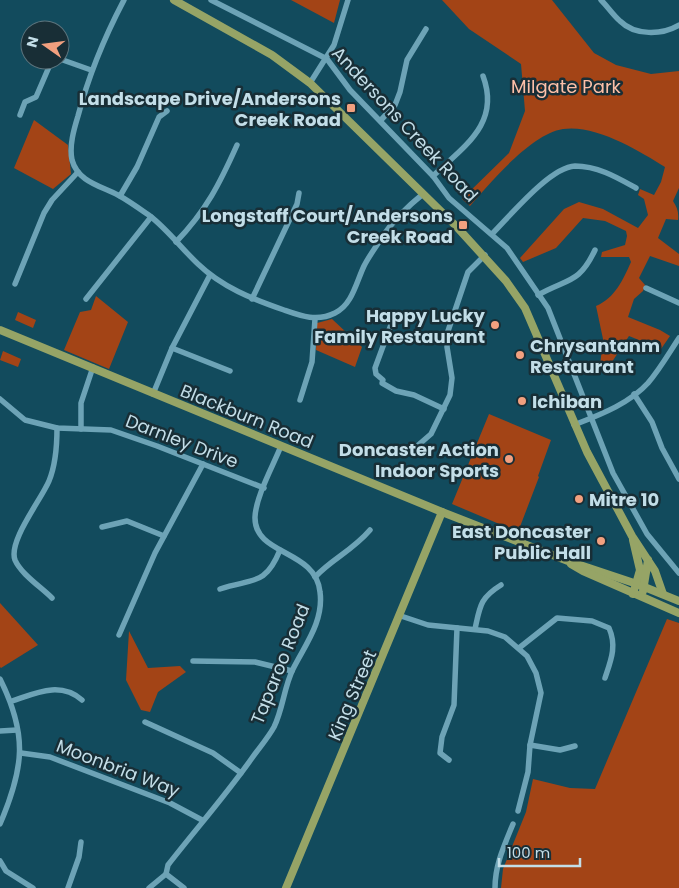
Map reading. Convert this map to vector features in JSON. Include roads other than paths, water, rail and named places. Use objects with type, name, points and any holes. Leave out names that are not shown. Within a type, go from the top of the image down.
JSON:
[{"type":"main road","name":"Andersons Creek Road","points":[[174,0],[272,55],[310,83],[485,256],[525,308],[543,346],[574,425],[632,536],[648,559],[641,585]]},
{"type":"main road","name":"Blackburn Road","points":[[0,330],[442,512],[568,562],[641,585],[679,601]]},
{"type":"main road","name":"King Street","points":[[286,888],[401,616],[442,512]]},
{"type":"main road","name":"Andersons Creek Road","points":[[632,536],[640,570],[641,597]]},
{"type":"main road","points":[[648,559],[655,571],[663,594]]},
{"type":"main road","name":"Blackburn Road","points":[[568,562],[583,571],[679,613]]},
{"type":"street","points":[[124,0],[91,70],[72,144],[71,157],[78,172],[87,181],[120,196],[152,217],[210,275],[252,299],[316,319],[334,314],[345,306],[365,265],[383,235],[408,207],[423,194]]},
{"type":"street","name":"Andersons Creek Road","points":[[211,0],[327,59],[350,90],[381,120],[432,176],[449,198],[507,248],[548,308],[613,474],[647,534],[679,573]]},
{"type":"street","points":[[310,83],[327,59],[342,23],[348,0]]},
{"type":"street","points":[[601,0],[621,23],[636,31],[667,32],[679,24]]},
{"type":"street","points":[[381,120],[395,105],[407,60],[426,29]]},
{"type":"street","points":[[70,63],[91,70]]},
{"type":"street","points":[[20,115],[25,102],[36,98],[48,70]]},
{"type":"street","points":[[432,176],[472,138],[481,126],[487,111],[489,93],[483,76]]},
{"type":"street","points":[[120,196],[137,167],[159,116],[167,111]]},
{"type":"street","points":[[176,242],[195,222],[209,203],[237,145]]},
{"type":"street","points":[[492,234],[556,173],[573,166],[606,172],[636,188]]},
{"type":"street","points":[[15,284],[44,213],[52,200],[78,172]]},
{"type":"street","points":[[252,299],[298,204],[299,193]]},
{"type":"street","points":[[86,299],[152,217]]},
{"type":"street","points":[[538,295],[556,285],[574,279],[587,268],[595,250]]},
{"type":"street","points":[[416,447],[431,434],[450,396],[452,378],[447,347],[448,331],[468,272],[485,256]]},
{"type":"street","points":[[153,394],[172,348],[210,275]]},
{"type":"street","points":[[646,288],[679,303]]},
{"type":"street","points":[[300,400],[312,362],[316,319]]},
{"type":"street","points":[[392,322],[375,368],[376,374],[382,378],[382,383],[396,391],[414,395],[444,409]]},
{"type":"street","points":[[574,425],[619,405],[634,394],[647,383],[679,338]]},
{"type":"street","points":[[172,348],[230,371]]},
{"type":"street","points":[[81,429],[82,403],[92,367]]},
{"type":"street","points":[[634,394],[652,422],[662,448],[679,479]]},
{"type":"street","name":"Darnley Drive","points":[[0,399],[25,420],[57,428],[111,430],[264,488]]},
{"type":"street","points":[[52,598],[20,568],[14,554],[16,541],[50,480],[57,449],[57,428]]},
{"type":"street","points":[[281,446],[255,516],[256,530],[264,539],[306,564],[315,577],[327,565],[355,547],[370,530]]},
{"type":"street","points":[[119,635],[164,536],[203,464]]},
{"type":"street","points":[[102,527],[127,520],[164,536]]},
{"type":"street","points":[[220,589],[260,579],[269,572],[280,550]]},
{"type":"street","name":"Taparoo Road","points":[[149,888],[166,874],[168,865],[241,773],[274,726],[292,671],[316,624],[321,607],[320,590],[315,577]]},
{"type":"street","points":[[475,629],[480,604],[487,593],[501,585]]},
{"type":"street","points":[[401,616],[428,625],[488,631],[505,637],[527,656],[536,673],[541,693],[530,745],[528,772],[518,811]]},
{"type":"street","points":[[519,648],[557,618],[592,621],[609,628],[613,637],[613,652],[605,678]]},
{"type":"street","points":[[449,760],[440,753],[442,737],[454,705],[458,628]]},
{"type":"street","points":[[193,661],[255,662],[292,671]]},
{"type":"street","points":[[0,679],[12,701],[21,753],[17,780],[0,824]]},
{"type":"street","points":[[12,701],[53,689],[72,691],[82,700]]},
{"type":"street","points":[[146,722],[213,753],[241,773]]},
{"type":"street","points":[[0,731],[17,730]]},
{"type":"street","points":[[530,745],[560,750],[575,746]]},
{"type":"street","name":"Moonbria Way","points":[[21,753],[50,757],[170,803],[202,820]]},
{"type":"street","points":[[495,888],[495,875],[500,855],[512,824]]},
{"type":"street","points":[[68,888],[79,857],[81,842]]},
{"type":"street","points":[[0,861],[6,871],[33,888]]},
{"type":"street","points":[[166,874],[184,888]]},
{"type":"place","name":"Landscape Drive/Andersons Creek Road","points":[[351,108]]},
{"type":"place","name":"Longstaff Court/Andersons Creek Road","points":[[463,225]]},
{"type":"place","name":"Happy Lucky Family Restaurant","points":[[495,325]]},
{"type":"place","name":"Chrysantanm Restaurant","points":[[520,355]]},
{"type":"place","name":"Ichiban","points":[[522,401]]},
{"type":"place","name":"Doncaster Action Indoor Sports","points":[[509,459]]},
{"type":"place","name":"Mitre 10","points":[[579,499]]},
{"type":"place","name":"East Doncaster Public Hall","points":[[601,541]]},
{"type":"park label","name":"Milgate Park","points":[[566,86]]}]
